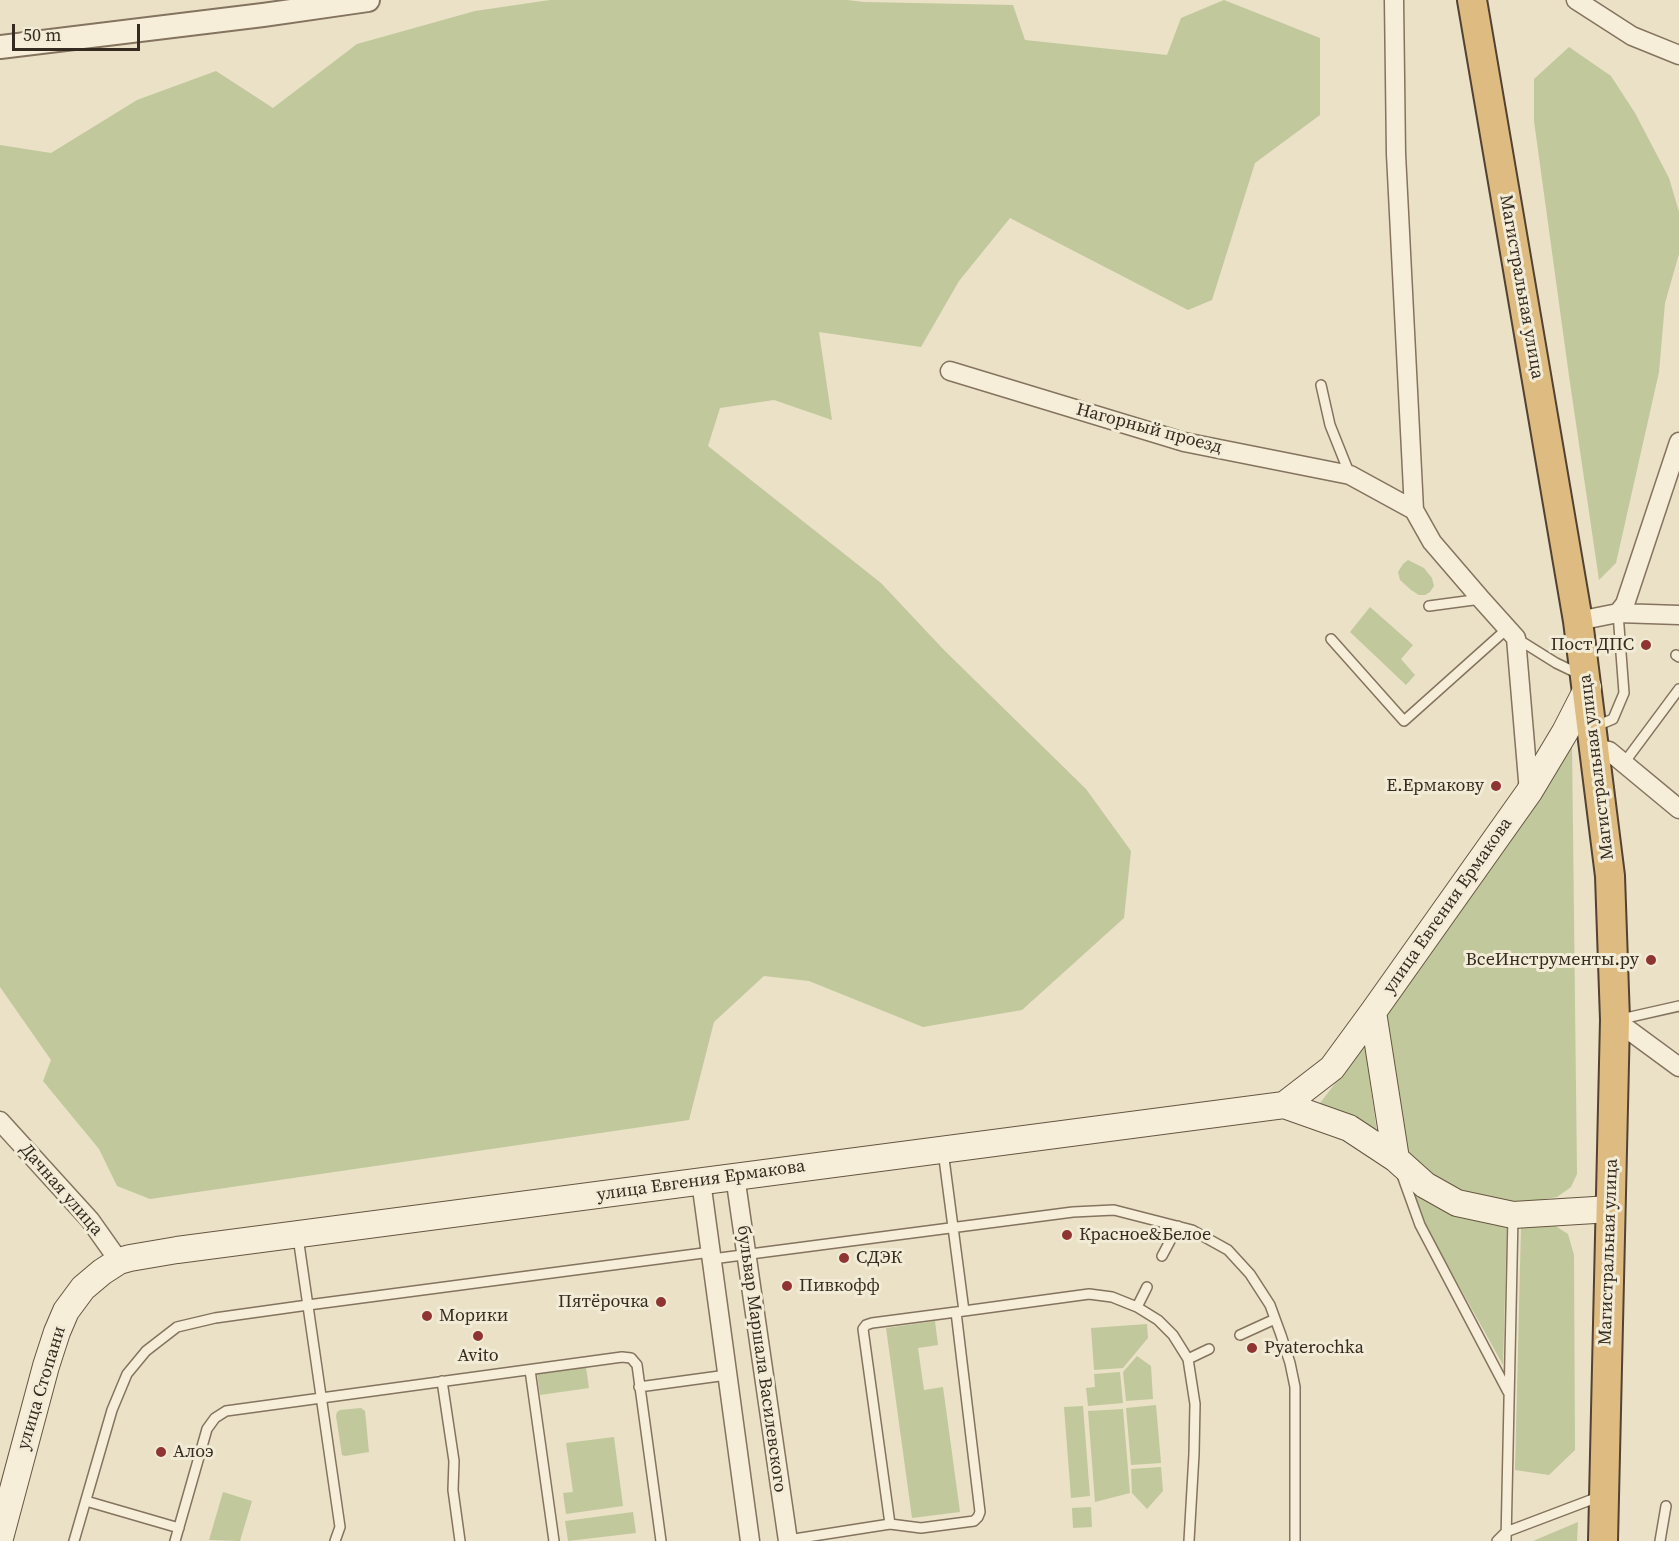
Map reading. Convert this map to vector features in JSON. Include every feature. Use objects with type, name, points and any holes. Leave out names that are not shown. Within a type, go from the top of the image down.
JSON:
[{"type":"highway","name":"Магистральная улица","points":[[1472,1],[1578,621],[1610,876],[1615,1020],[1603,1541]]},
{"type":"main road","name":"улица Евгения Ермакова","points":[[1284,1105],[1332,1068],[1373,1012],[1529,792],[1565,732],[1587,682]]},
{"type":"main road","points":[[1373,1012],[1396,1159]]},
{"type":"main road","name":"улица Евгения Ермакова","points":[[119,1261],[177,1250],[1284,1105],[1349,1128],[1396,1159],[1425,1185],[1457,1203],[1513,1215],[1611,1209]]},
{"type":"main road","name":"улица Стопани","points":[[0,1538],[46,1366],[66,1311],[82,1288],[119,1261]]},
{"type":"street","points":[[0,47],[368,0]]},
{"type":"street","points":[[1394,0],[1396,153],[1414,510],[1432,542],[1512,633],[1529,792]]},
{"type":"street","points":[[1579,1],[1632,36],[1679,55]]},
{"type":"street","name":"Нагорный проезд","points":[[950,371],[1184,442],[1350,475],[1414,510]]},
{"type":"street","points":[[1618,613],[1625,604],[1679,442]]},
{"type":"street","points":[[1578,621],[1618,613],[1679,615]]},
{"type":"street","points":[[1593,738],[1679,808]]},
{"type":"street","points":[[1615,1020],[1679,1067]]},
{"type":"street","name":"Дачная улица","points":[[0,1121],[90,1220],[119,1261]]},
{"type":"street","name":"бульвар Маршала Василевского","points":[[735,1176],[788,1540]]},
{"type":"street","name":"бульвар Маршала Василевского","points":[[701,1181],[750,1541]]},
{"type":"lane","points":[[1321,385],[1330,425],[1350,475]]},
{"type":"lane","points":[[1429,606],[1481,599]]},
{"type":"lane","points":[[1593,738],[1613,719],[1624,693],[1618,613]]},
{"type":"lane","points":[[1331,639],[1404,721],[1512,633],[1587,682]]},
{"type":"lane","points":[[1624,763],[1679,689]]},
{"type":"lane","points":[[1615,1020],[1679,1006]]},
{"type":"lane","points":[[788,1540],[890,1524],[921,1528],[974,1521],[980,1512],[953,1227],[943,1149]]},
{"type":"lane","points":[[1396,1159],[1420,1226],[1509,1394]]},
{"type":"lane","points":[[74,1541],[112,1410],[127,1374],[146,1351],[177,1327],[215,1318],[308,1305],[711,1256],[746,1255],[1073,1212],[1114,1210],[1192,1230],[1228,1250],[1250,1274],[1270,1305],[1290,1363],[1295,1387],[1295,1541]]},
{"type":"lane","points":[[1506,1536],[1513,1215]]},
{"type":"lane","points":[[1162,1256],[1178,1226]]},
{"type":"lane","points":[[297,1234],[340,1527],[335,1541]]},
{"type":"lane","points":[[1137,1307],[1147,1287]]},
{"type":"lane","points":[[890,1524],[863,1329],[866,1325],[1089,1294],[1112,1297],[1137,1307],[1158,1320],[1173,1335],[1188,1359],[1195,1404],[1189,1541]]},
{"type":"lane","points":[[1240,1335],[1275,1319]]},
{"type":"lane","points":[[1188,1359],[1209,1349]]},
{"type":"lane","points":[[175,1541],[207,1429],[215,1418],[226,1410],[622,1356],[631,1358],[637,1365],[661,1541]]},
{"type":"lane","points":[[530,1370],[554,1541]]},
{"type":"lane","points":[[639,1388],[727,1375]]},
{"type":"lane","points":[[442,1381],[454,1461],[453,1490],[460,1541]]},
{"type":"lane","points":[[1497,1541],[1604,1495]]},
{"type":"lane","points":[[86,1501],[179,1528]]},
{"type":"lane","points":[[1660,1541],[1666,1506]]},
{"type":"green space","points":[[550,0],[847,0],[1013,5],[1025,40],[1167,55],[1181,18],[1224,0],[1320,38],[1320,115],[1255,163],[1212,300],[1188,310],[1010,218],[959,281],[921,347],[819,332],[832,420],[774,400],[720,408],[708,446],[881,583],[944,650],[1086,789],[1131,851],[1124,918],[1022,1010],[923,1027],[809,981],[764,976],[714,1022],[689,1120],[150,1199],[117,1186],[99,1149],[43,1081],[51,1060],[0,987],[0,145],[51,153],[137,100],[216,71],[273,108],[357,44],[475,11]]},
{"type":"green space","points":[[1569,47],[1611,76],[1635,113],[1669,178],[1679,212],[1679,254],[1665,303],[1659,372],[1616,563],[1599,580],[1534,121],[1534,79]]},
{"type":"green space","points":[[1408,560],[1424,568],[1432,578],[1434,586],[1425,595],[1419,595],[1400,580],[1398,572]]},
{"type":"green space","points":[[1370,607],[1413,645],[1401,659],[1415,675],[1406,685],[1350,632]]},
{"type":"green space","points":[[1572,744],[1577,1174],[1571,1187],[1557,1197],[1516,1204],[1461,1194],[1431,1178],[1403,1154],[1380,1015]]},
{"type":"green space","points":[[1365,1045],[1377,1133],[1320,1103]]},
{"type":"green space","points":[[1410,1183],[1507,1220],[1503,1365],[1423,1221]]},
{"type":"green space","points":[[1554,1225],[1568,1234],[1574,1255],[1575,1450],[1549,1475],[1515,1470],[1521,1227]]},
{"type":"green space","points":[[935,1321],[938,1345],[918,1348],[924,1390],[943,1387],[960,1512],[912,1518],[886,1328]]},
{"type":"green space","points":[[1147,1324],[1148,1338],[1123,1368],[1094,1370],[1091,1328]]},
{"type":"green space","points":[[1137,1356],[1151,1366],[1153,1399],[1126,1401],[1123,1372]]},
{"type":"green space","points":[[586,1367],[589,1388],[540,1395],[537,1374]]},
{"type":"green space","points":[[1120,1372],[1123,1403],[1088,1406],[1086,1388],[1095,1387],[1094,1374]]},
{"type":"green space","points":[[1156,1405],[1161,1463],[1131,1465],[1126,1408]]},
{"type":"green space","points":[[1083,1406],[1090,1496],[1071,1498],[1064,1407]]},
{"type":"green space","points":[[361,1408],[365,1411],[369,1452],[342,1455],[337,1412]]},
{"type":"green space","points":[[1123,1409],[1130,1493],[1095,1502],[1088,1411]]},
{"type":"green space","points":[[614,1437],[623,1506],[566,1514],[563,1493],[573,1492],[566,1443]]},
{"type":"green space","points":[[1161,1467],[1163,1491],[1147,1509],[1132,1493],[1131,1469]]},
{"type":"green space","points":[[223,1492],[252,1501],[240,1541],[209,1540]]},
{"type":"green space","points":[[1091,1507],[1092,1527],[1073,1528],[1072,1508]]},
{"type":"green space","points":[[633,1512],[636,1533],[568,1541],[565,1521]]},
{"type":"green space","points":[[1578,1522],[1577,1541],[1533,1541]]},
{"type":"place","name":"Пост ДПС","points":[[1646,645]]},
{"type":"place","name":"Е.Ермакову","points":[[1496,786]]},
{"type":"place","name":"ВсеИнструменты.ру","points":[[1651,960]]},
{"type":"place","name":"Красное&Белое","points":[[1067,1235]]},
{"type":"place","name":"СДЭК","points":[[844,1258]]},
{"type":"place","name":"Пивкофф","points":[[787,1286]]},
{"type":"place","name":"Пятёрочка","points":[[661,1302]]},
{"type":"place","name":"Морики","points":[[427,1316]]},
{"type":"place","name":"Avito","points":[[478,1336]]},
{"type":"place","name":"Pyaterochka","points":[[1252,1348]]},
{"type":"place","name":"Алоэ","points":[[161,1452]]}]
